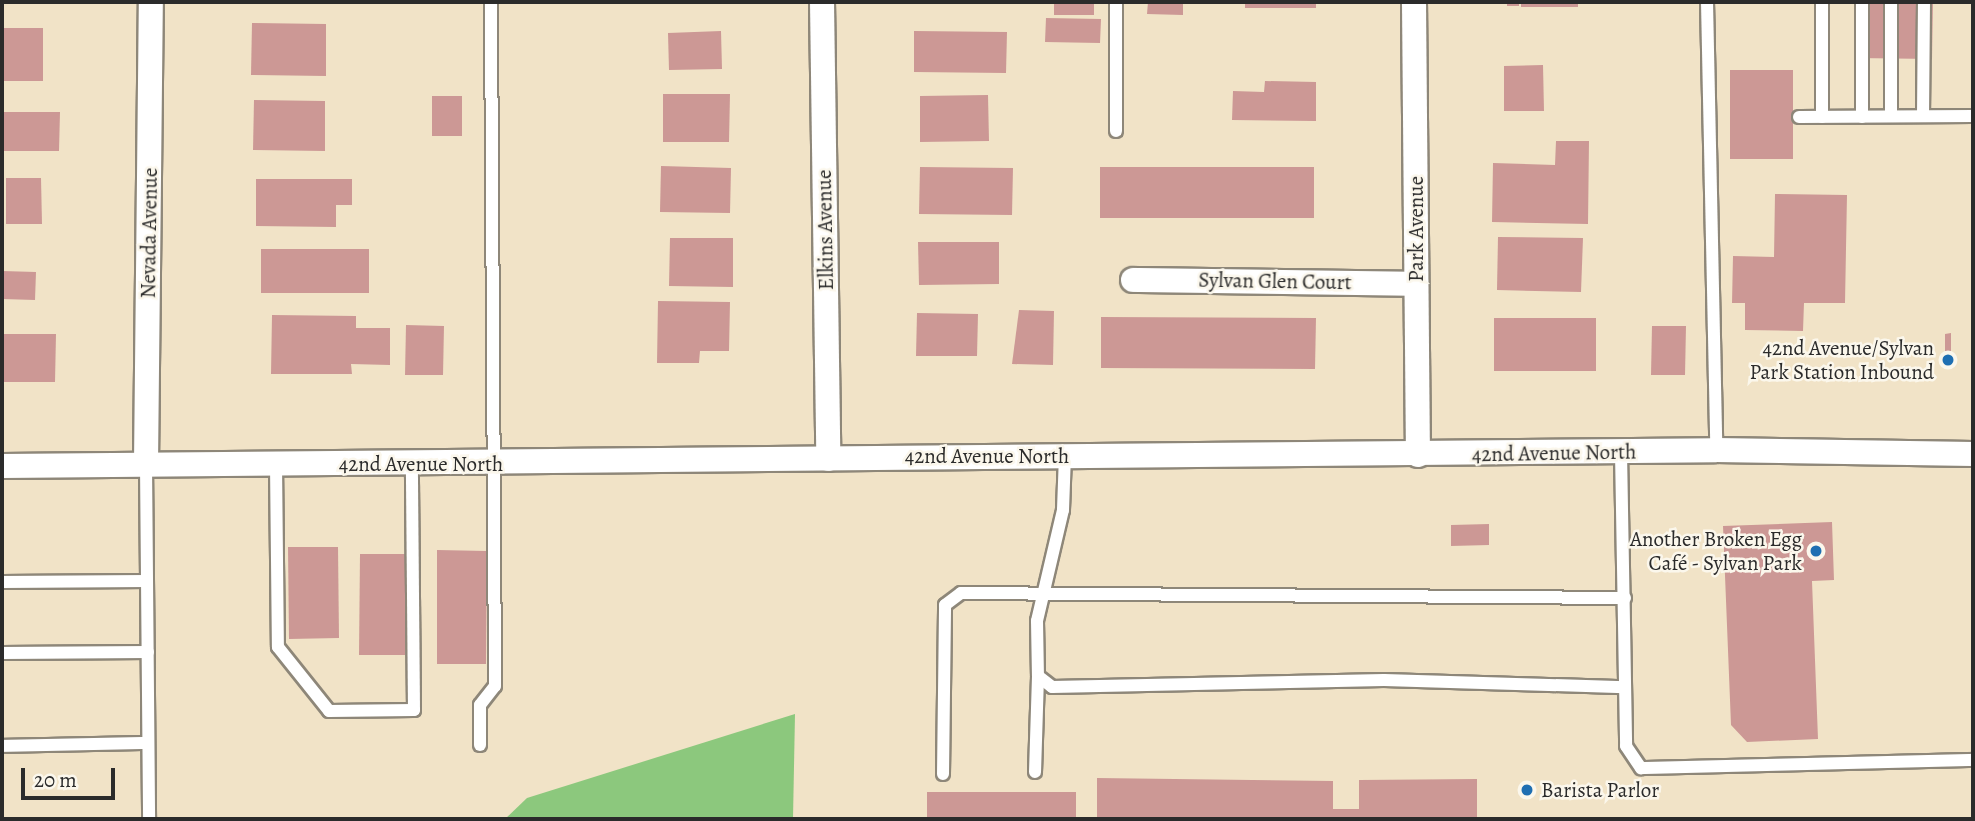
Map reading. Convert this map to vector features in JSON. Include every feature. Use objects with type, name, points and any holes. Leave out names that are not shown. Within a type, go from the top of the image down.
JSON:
[{"type":"street","name":"Nevada Avenue","points":[[146,464],[151,2]]},
{"type":"street","name":"Elkins Avenue","points":[[822,2],[828,459]]},
{"type":"street","name":"Park Avenue","points":[[1414,2],[1418,455]]},
{"type":"street","name":"Sylvan Glen Court","points":[[1133,280],[1416,284]]},
{"type":"street","name":"42nd Avenue North","points":[[2,466],[495,464],[1065,455],[1418,455],[1716,450],[1973,454]]},
{"type":"lane","points":[[480,745],[481,705],[495,686],[491,2]]},
{"type":"lane","points":[[1116,2],[1116,131]]},
{"type":"lane","points":[[1707,2],[1716,450]]},
{"type":"lane","points":[[1822,2],[1822,117]]},
{"type":"lane","points":[[1862,2],[1862,117]]},
{"type":"lane","points":[[1891,2],[1891,116]]},
{"type":"lane","points":[[1923,116],[1924,2]]},
{"type":"lane","points":[[1799,117],[1973,116]]},
{"type":"lane","points":[[1621,452],[1626,747],[1641,768],[1973,760]]},
{"type":"lane","points":[[1035,772],[1043,596],[1063,510],[1065,455]]},
{"type":"lane","points":[[146,464],[149,819]]},
{"type":"lane","points":[[276,464],[278,647],[329,711],[414,710],[412,464]]},
{"type":"lane","points":[[2,582],[147,581]]},
{"type":"lane","points":[[943,774],[945,605],[961,593],[1043,596],[1625,598]]},
{"type":"lane","points":[[2,653],[148,652]]},
{"type":"lane","points":[[1038,676],[1052,687],[1384,680],[1625,687]]},
{"type":"lane","points":[[2,746],[148,743]]},
{"type":"green space","points":[[795,714],[793,819],[505,819],[527,798]]},
{"type":"building","points":[[1054,2],[1094,2],[1094,15],[1054,15]]},
{"type":"building","points":[[1148,2],[1183,2],[1183,15],[1147,14]]},
{"type":"building","points":[[1245,2],[1316,2],[1316,8],[1245,8]]},
{"type":"building","points":[[1507,2],[1519,2],[1519,6],[1507,6]]},
{"type":"building","points":[[1521,2],[1578,2],[1578,7],[1521,7]]},
{"type":"building","points":[[1856,2],[1933,2],[1932,59],[1856,58]]},
{"type":"building","points":[[1046,18],[1101,19],[1100,43],[1045,42]]},
{"type":"building","points":[[252,23],[326,24],[326,76],[251,75]]},
{"type":"building","points":[[2,28],[43,28],[43,81],[2,81]]},
{"type":"building","points":[[721,31],[722,69],[669,70],[668,33]]},
{"type":"building","points":[[914,31],[1007,32],[1006,73],[914,72]]},
{"type":"building","points":[[1543,65],[1544,111],[1504,111],[1504,66]]},
{"type":"building","points":[[1730,70],[1793,70],[1793,159],[1730,159]]},
{"type":"building","points":[[1265,81],[1316,82],[1316,121],[1232,120],[1233,91],[1264,92]]},
{"type":"building","points":[[663,94],[730,94],[729,142],[663,142]]},
{"type":"building","points":[[988,95],[989,141],[920,142],[920,96]]},
{"type":"building","points":[[432,96],[462,96],[462,136],[432,136]]},
{"type":"building","points":[[254,100],[325,101],[325,151],[253,150]]},
{"type":"building","points":[[2,112],[60,112],[59,151],[2,151]]},
{"type":"building","points":[[1556,141],[1589,141],[1588,224],[1492,222],[1493,163],[1555,165]]},
{"type":"building","points":[[661,166],[731,168],[730,213],[660,212]]},
{"type":"building","points":[[920,167],[1013,168],[1012,215],[919,214]]},
{"type":"building","points":[[1100,167],[1314,167],[1314,218],[1100,218]]},
{"type":"building","points":[[6,178],[41,178],[42,224],[6,224]]},
{"type":"building","points":[[256,179],[352,179],[352,205],[336,205],[336,227],[256,226]]},
{"type":"building","points":[[1775,194],[1847,195],[1845,303],[1804,303],[1803,331],[1745,330],[1745,303],[1732,303],[1733,256],[1774,257]]},
{"type":"building","points":[[1498,237],[1583,238],[1581,292],[1497,290]]},
{"type":"building","points":[[670,238],[733,238],[733,287],[669,286]]},
{"type":"building","points":[[918,242],[999,242],[999,284],[919,285]]},
{"type":"building","points":[[261,249],[369,249],[369,293],[261,293]]},
{"type":"building","points":[[2,271],[36,272],[35,300],[2,299]]},
{"type":"building","points":[[658,301],[730,302],[729,351],[700,351],[699,363],[657,363]]},
{"type":"building","points":[[1019,310],[1054,311],[1053,365],[1012,364]]},
{"type":"building","points":[[917,313],[978,314],[977,356],[916,356]]},
{"type":"building","points":[[272,315],[356,316],[356,328],[390,328],[390,365],[351,364],[352,374],[271,374]]},
{"type":"building","points":[[1101,317],[1316,318],[1315,369],[1101,368]]},
{"type":"building","points":[[1494,318],[1596,318],[1596,371],[1494,371]]},
{"type":"building","points":[[406,325],[444,326],[443,375],[405,375]]},
{"type":"building","points":[[1652,326],[1686,326],[1685,375],[1651,375]]},
{"type":"building","points":[[1951,333],[1951,352],[1945,352],[1945,334]]},
{"type":"building","points":[[2,334],[56,334],[55,382],[2,382]]},
{"type":"building","points":[[1832,522],[1834,580],[1812,581],[1818,739],[1747,742],[1731,725],[1723,526]]},
{"type":"building","points":[[1489,524],[1489,545],[1451,546],[1451,525]]},
{"type":"building","points":[[288,547],[338,547],[339,638],[289,639]]},
{"type":"building","points":[[437,550],[487,551],[486,664],[437,664]]},
{"type":"building","points":[[360,554],[406,554],[405,655],[359,655]]},
{"type":"building","points":[[1097,778],[1333,781],[1333,809],[1359,809],[1359,780],[1477,779],[1477,819],[1097,819]]},
{"type":"building","points":[[927,792],[1076,792],[1076,819],[927,819]]},
{"type":"building","points":[[58,817],[58,819],[27,819]]},
{"type":"place","name":"42nd Avenue/Sylvan Park Station Inbound","points":[[1948,360]]},
{"type":"place","name":"Another Broken Egg Café - Sylvan Park","points":[[1816,551]]},
{"type":"place","name":"Barista Parlor","points":[[1527,790]]}]
